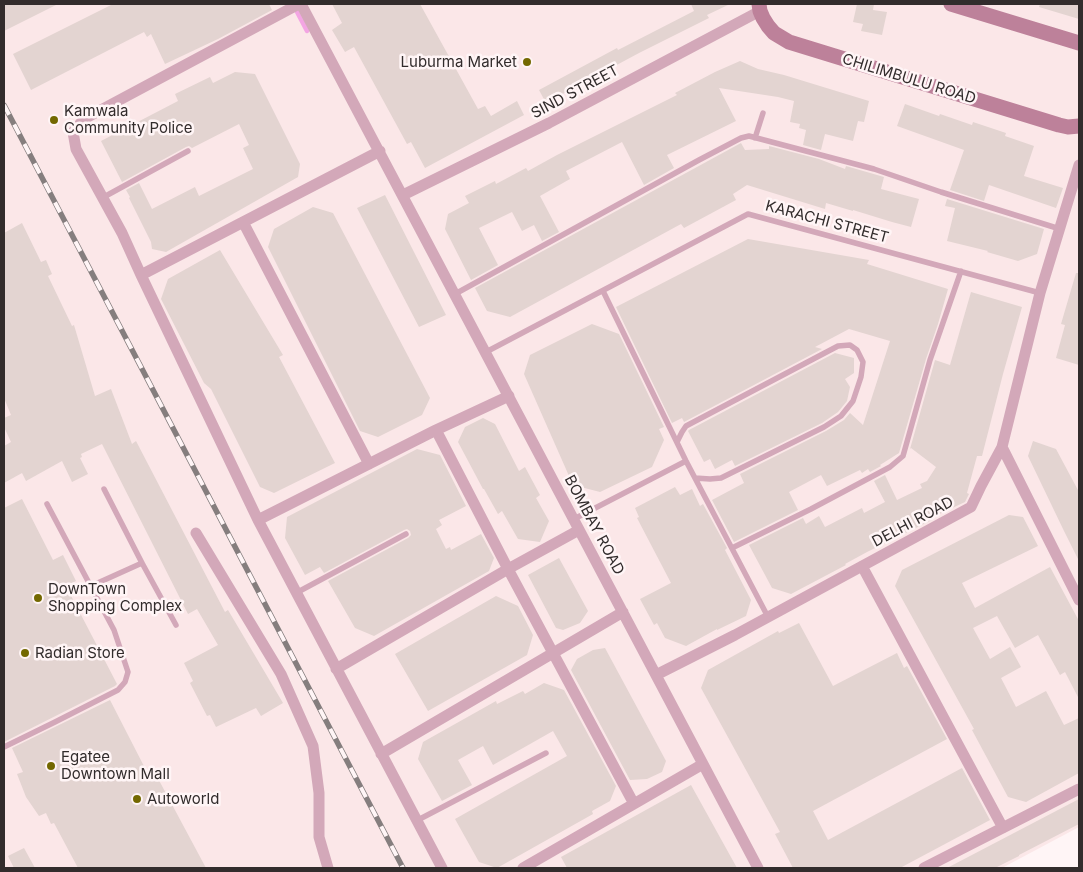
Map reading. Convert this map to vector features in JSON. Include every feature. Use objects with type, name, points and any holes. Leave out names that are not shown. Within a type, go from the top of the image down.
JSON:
[{"type":"main road","points":[[951,4],[1079,44]]},
{"type":"main road","name":"CHILIMBULU ROAD","points":[[760,7],[763,18],[768,26],[774,33],[789,42],[1059,125],[1074,127]]},
{"type":"main road","points":[[1074,127],[1079,142]]},
{"type":"street","name":"BOMBAY ROAD","points":[[300,4],[380,151],[758,868]]},
{"type":"street","points":[[300,4],[84,119],[73,132],[76,148],[122,233],[258,520],[442,868]]},
{"type":"street","name":"SIND STREET","points":[[403,196],[549,123],[760,7]]},
{"type":"street","points":[[141,275],[380,151]]},
{"type":"street","name":"DELHI ROAD","points":[[656,675],[768,617],[971,507],[1002,446],[1040,293],[1079,165]]},
{"type":"street","points":[[243,222],[369,464]]},
{"type":"street","points":[[258,520],[436,430],[508,396]]},
{"type":"street","points":[[436,430],[634,804]]},
{"type":"street","points":[[1002,446],[1079,600]]},
{"type":"street","points":[[336,669],[508,569],[577,524]]},
{"type":"street","points":[[196,533],[281,674],[313,746],[319,793],[319,838],[328,868]]},
{"type":"street","points":[[862,566],[1003,828]]},
{"type":"street","points":[[381,754],[623,612]]},
{"type":"street","points":[[523,868],[703,764]]},
{"type":"street","points":[[924,868],[1079,789]]},
{"type":"lane","points":[[755,138],[763,113]]},
{"type":"lane","points":[[455,294],[741,138],[749,136],[874,169],[1060,229]]},
{"type":"lane","points":[[102,198],[188,151]]},
{"type":"lane","name":"KARACHI STREET","points":[[486,352],[748,214],[1040,293]]},
{"type":"lane","points":[[732,548],[811,510],[890,467],[903,456],[930,360],[961,271]]},
{"type":"lane","points":[[603,291],[686,461],[768,617]]},
{"type":"lane","points":[[677,442],[686,426],[838,346],[850,345],[857,350],[862,362],[861,377],[853,401],[841,416],[824,427],[721,478],[696,478]]},
{"type":"lane","points":[[577,524],[686,461]]},
{"type":"lane","points":[[104,488],[176,626]]},
{"type":"lane","points":[[4,747],[118,690],[125,682],[128,672],[114,630],[47,504]]},
{"type":"lane","points":[[296,593],[406,534]]},
{"type":"lane","points":[[91,586],[142,563]]},
{"type":"lane","points":[[416,820],[546,753]]},
{"type":"shaded area","points":[[4,4],[1079,4],[1079,827],[1002,868],[4,868]]},
{"type":"building","points":[[4,4],[58,4],[4,31]]},
{"type":"building","points":[[113,4],[269,4],[272,10],[218,39],[165,64],[151,34],[147,37],[144,32],[31,90],[13,54]]},
{"type":"building","points":[[332,4],[420,4],[478,109],[485,106],[491,116],[517,101],[524,115],[425,168],[411,142],[407,144],[354,47],[345,52],[332,30],[342,23]]},
{"type":"building","points":[[691,4],[730,4],[707,15],[709,18],[546,103],[539,90],[617,48],[618,50],[694,11]]},
{"type":"building","points":[[857,4],[874,4],[873,10],[887,12],[882,35],[861,31],[863,24],[853,22]]},
{"type":"building","points":[[1040,4],[1079,4],[1079,19],[1039,7]]},
{"type":"building","points":[[740,61],[758,69],[869,101],[864,122],[858,121],[853,141],[825,134],[821,150],[803,145],[806,130],[799,128],[800,124],[790,122],[794,101],[719,88],[736,121],[667,155],[674,168],[644,185],[622,142],[566,171],[570,179],[540,196],[559,232],[542,241],[534,225],[522,231],[512,212],[479,228],[498,265],[471,280],[445,229],[448,214],[469,203],[465,196],[495,181],[496,184],[526,168],[528,171],[677,95],[675,93],[715,72]]},
{"type":"building","points":[[235,72],[255,74],[300,164],[298,177],[166,252],[152,249],[151,242],[126,190],[139,183],[152,209],[195,187],[199,196],[253,169],[243,148],[249,145],[239,124],[192,148],[186,147],[122,182],[101,141],[178,101],[175,94],[210,77],[213,83]]},
{"type":"building","points":[[905,104],[972,125],[973,122],[1006,133],[1005,136],[1034,146],[1024,176],[1063,188],[1056,208],[989,185],[984,201],[950,190],[964,150],[897,126]]},
{"type":"building","points":[[741,143],[745,150],[769,149],[769,146],[819,159],[845,169],[846,166],[884,177],[881,189],[919,199],[911,227],[826,203],[825,209],[747,185],[733,194],[736,200],[684,228],[681,224],[510,317],[487,311],[475,288]]},
{"type":"building","points":[[385,195],[446,315],[419,327],[357,208]]},
{"type":"building","points":[[947,199],[1044,229],[1037,254],[1018,261],[947,241],[955,208],[945,206]]},
{"type":"building","points":[[313,207],[333,213],[430,398],[422,415],[378,437],[360,431],[268,247],[274,229]]},
{"type":"building","points":[[22,223],[41,262],[46,260],[52,274],[48,276],[72,326],[74,325],[95,396],[111,389],[132,444],[136,441],[225,612],[228,610],[283,703],[261,716],[256,708],[216,727],[210,715],[207,716],[190,683],[193,681],[184,663],[218,645],[197,609],[188,614],[102,444],[81,454],[82,457],[80,458],[88,474],[72,482],[62,461],[26,481],[22,473],[4,483],[4,446],[11,442],[4,427],[4,418],[11,415],[4,398],[4,233]]},
{"type":"building","points":[[748,239],[869,260],[867,264],[948,289],[899,453],[870,472],[868,469],[862,473],[860,470],[827,486],[821,475],[789,492],[798,510],[734,542],[712,500],[744,483],[740,474],[826,431],[844,420],[850,413],[863,425],[890,341],[849,329],[815,347],[822,349],[684,422],[682,418],[672,423],[616,307]]},
{"type":"building","points":[[220,250],[283,355],[279,357],[335,463],[274,493],[260,487],[211,389],[204,383],[161,299],[168,279]]},
{"type":"building","points":[[1076,273],[1079,273],[1079,365],[1056,358],[1065,325],[1061,324]]},
{"type":"building","points":[[971,292],[1022,307],[982,456],[977,456],[967,493],[969,494],[965,502],[931,518],[932,520],[867,552],[791,594],[772,588],[749,545],[803,518],[806,524],[819,516],[825,527],[862,508],[864,513],[885,502],[874,481],[885,475],[897,500],[922,488],[920,484],[927,481],[936,467],[910,449],[935,360],[950,365]]},
{"type":"building","points":[[592,324],[619,334],[664,427],[659,429],[664,440],[652,467],[600,492],[573,485],[524,374],[530,355]]},
{"type":"building","points":[[835,353],[854,358],[854,373],[845,379],[850,387],[847,401],[838,412],[822,423],[735,466],[732,460],[715,469],[710,459],[704,462],[689,430]]},
{"type":"building","points":[[483,418],[495,424],[519,471],[525,467],[540,495],[536,498],[549,521],[540,542],[518,539],[502,511],[498,514],[458,442],[465,427]]},
{"type":"building","points":[[1033,441],[1056,449],[1079,492],[1079,561],[1028,456]]},
{"type":"building","points":[[417,449],[440,455],[466,506],[439,520],[442,525],[436,529],[446,549],[450,547],[451,550],[481,534],[494,558],[489,571],[374,636],[355,628],[328,581],[408,538],[411,535],[410,531],[404,530],[324,573],[320,567],[305,575],[285,538],[287,517]]},
{"type":"building","points":[[675,487],[680,495],[692,489],[700,506],[703,504],[727,548],[725,550],[751,600],[746,616],[686,646],[665,638],[657,623],[654,625],[640,599],[671,583],[637,518],[639,517],[635,508]]},
{"type":"building","name":"DownTown Shopping Complex","points":[[22,499],[53,560],[63,555],[76,581],[66,586],[117,684],[4,742],[4,508]]},
{"type":"building","points":[[1009,515],[1023,517],[1038,546],[962,583],[975,608],[1050,567],[1079,621],[1079,699],[1065,672],[1060,675],[1038,635],[1015,648],[997,616],[973,628],[990,659],[1010,647],[1021,667],[1001,678],[1016,707],[1046,691],[1064,725],[1079,718],[1079,773],[1026,802],[1008,797],[972,730],[974,729],[895,586],[902,570]]},
{"type":"building","points":[[559,558],[588,611],[580,623],[563,630],[556,628],[528,575]]},
{"type":"building","points":[[496,596],[518,606],[533,635],[527,655],[428,711],[395,654]]},
{"type":"building","points":[[799,623],[833,686],[897,653],[904,668],[907,666],[947,739],[813,811],[828,840],[962,768],[990,820],[900,868],[793,868],[775,834],[780,832],[701,688],[708,670],[778,631],[779,633]]},
{"type":"building","points":[[605,648],[666,761],[662,772],[647,779],[630,780],[571,670],[577,659],[593,650]]},
{"type":"building","points":[[544,683],[564,690],[616,786],[610,801],[592,811],[593,814],[497,868],[479,862],[455,819],[567,756],[553,731],[493,765],[483,746],[458,760],[472,785],[442,801],[418,759],[423,742],[496,701],[497,704],[523,691],[525,694]]},
{"type":"building","points":[[110,700],[148,774],[154,771],[206,868],[78,868],[54,823],[51,824],[46,813],[39,816],[26,797],[17,774],[23,772],[12,748]]},
{"type":"building","points":[[691,785],[737,868],[567,868],[561,857]]},
{"type":"building","points":[[1079,799],[1079,824],[1019,856],[995,868],[947,868]]},
{"type":"building","points":[[24,848],[35,868],[14,868],[8,856]]},
{"type":"waterway","points":[[296,10],[307,31]]},
{"type":"railway","points":[[4,105],[403,868]]},
{"type":"place","name":"Luburma Market","points":[[527,62]]},
{"type":"place","name":"Kamwala Community Police","points":[[54,120]]},
{"type":"place","name":"DownTown Shopping Complex","points":[[38,598]]},
{"type":"place","name":"Radian Store","points":[[25,653]]},
{"type":"place","name":"Egatee Downtown Mall","points":[[51,766]]},
{"type":"place","name":"Autoworld","points":[[137,799]]}]
